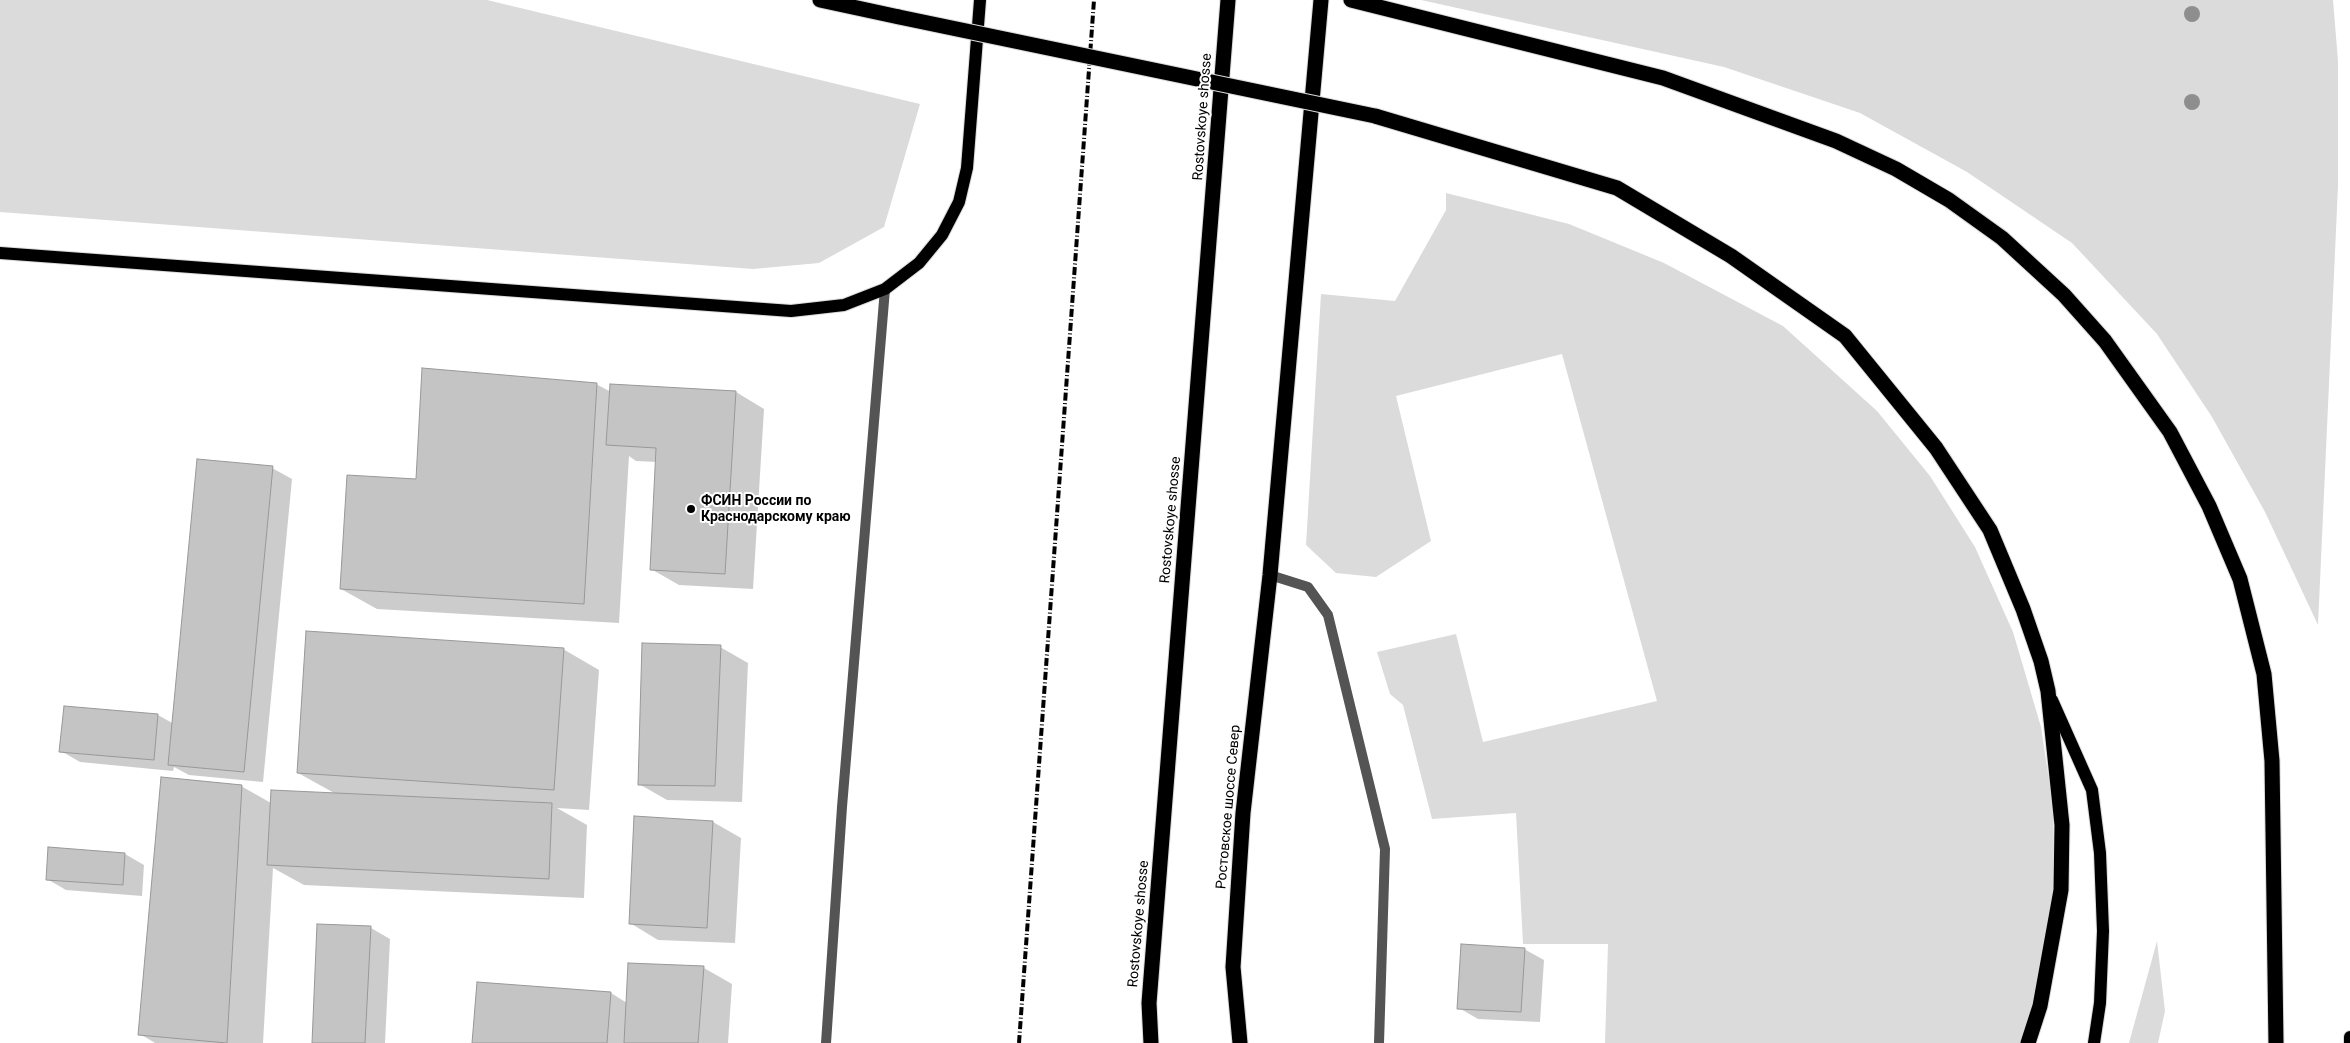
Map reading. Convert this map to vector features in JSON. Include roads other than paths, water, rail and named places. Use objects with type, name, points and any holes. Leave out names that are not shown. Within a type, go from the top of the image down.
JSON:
[{"type":"highway","points":[[820,0],[1374,116],[1617,188],[1731,256],[1845,336],[1936,448],[1990,530],[2023,609],[2041,661],[2048,691],[2062,825],[2061,890],[2040,1006],[2028,1043]]},
{"type":"highway","name":"Rostovskoye shosse","points":[[1149,1003],[1228,0]]},
{"type":"highway","points":[[1270,575],[1321,0]]},
{"type":"highway","points":[[1351,0],[1663,78],[1836,141],[1911,178],[1949,200],[2002,238],[2064,295],[2099,334],[2170,432],[2205,498],[2240,579],[2250,617],[2264,674],[2272,761],[2276,1043]]},
{"type":"highway","name":"Ростовское шоссе Север","points":[[1240,1043],[1233,967],[1242,823],[1270,575]]},
{"type":"highway","points":[[1149,1003],[1151,1043]]},
{"type":"main road","points":[[0,254],[791,311],[844,305],[885,289],[919,263],[942,235],[959,202],[967,168],[980,0]]},
{"type":"main road","points":[[2048,691],[2092,790],[2100,853],[2103,931],[2100,1003],[2094,1043]]},
{"type":"main road","name":"Rostovskoye shosse","points":[[1144,1043],[1149,1003]]},
{"type":"main road","points":[[2350,1037],[2350,1043]]},
{"type":"street","points":[[826,1043],[842,797],[885,289]]},
{"type":"street","points":[[1270,575],[1308,587],[1328,615],[1386,849],[1380,1043]]},
{"type":"railway","points":[[1019,1043],[1094,0]]},
{"type":"place","name":"ФСИН России по Краснодарскому краю","points":[[691,509]]}]
